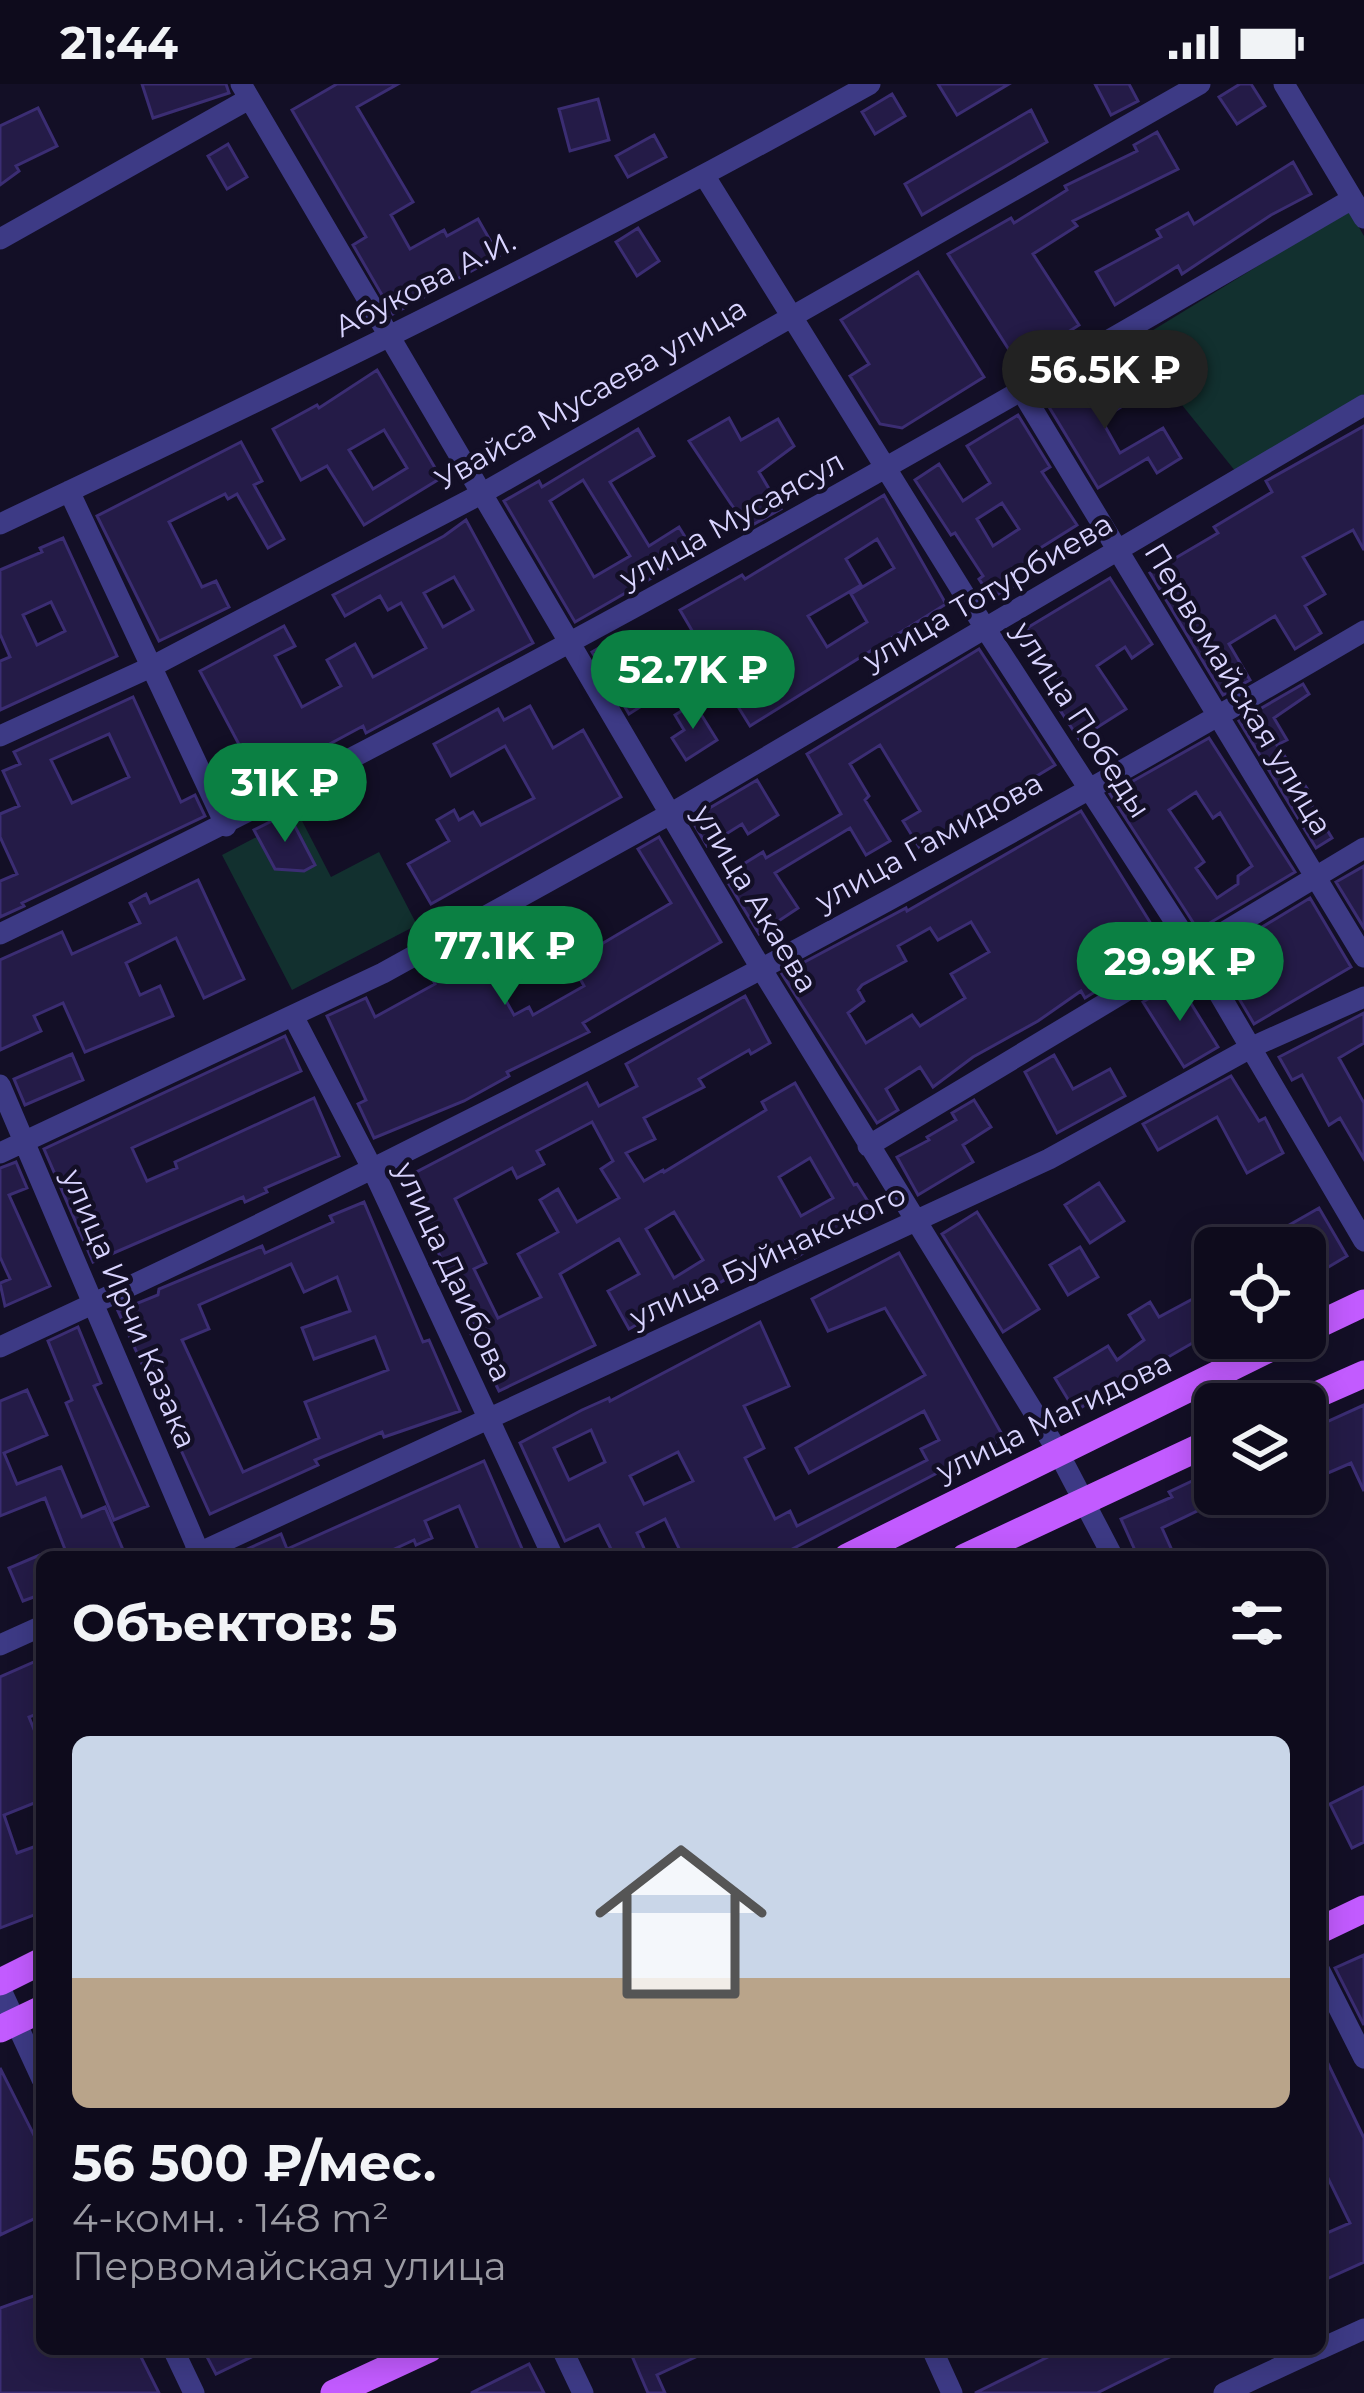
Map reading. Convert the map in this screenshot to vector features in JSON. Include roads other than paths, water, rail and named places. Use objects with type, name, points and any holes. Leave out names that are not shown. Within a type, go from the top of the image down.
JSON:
[{"type":"main road","points":[[1326,1321],[1364,1303]]},
{"type":"main road","name":"улица Магидова","points":[[859,1551],[1247,1359]]},
{"type":"main road","points":[[1326,1391],[1364,1374]]},
{"type":"main road","points":[[976,1551],[1194,1449]]},
{"type":"main road","points":[[1326,1927],[1364,1909]]},
{"type":"main road","points":[[0,1985],[36,1964]]},
{"type":"main road","points":[[7,2026],[36,2012]]},
{"type":"main road","points":[[334,2393],[416,2355]]},
{"type":"street","name":"Абукова А.И.","points":[[0,524],[388,337],[704,176],[869,84]]},
{"type":"street","name":"Увайса Мусаева улица","points":[[0,736],[152,667],[481,494],[1201,84]]},
{"type":"street","points":[[1284,84],[1358,208]]},
{"type":"street","points":[[0,239],[244,92]]},
{"type":"street","name":"улица Акаева","points":[[244,92],[762,970],[1057,1450],[1110,1551]]},
{"type":"street","name":"улица Победы","points":[[704,176],[1193,951],[1364,1240]]},
{"type":"street","name":"улица Мусаясул","points":[[0,934],[226,826],[569,645],[1358,208]]},
{"type":"street","name":"Первомайская улица","points":[[1022,392],[1364,956]]},
{"type":"street","name":"улица Тотурбиева","points":[[0,1153],[383,973],[670,814],[1364,405]]},
{"type":"street","points":[[69,491],[226,826]]},
{"type":"street","name":"улица Гамидова","points":[[0,1347],[372,1168],[762,970],[1364,631]]},
{"type":"street","points":[[868,1146],[1364,848]]},
{"type":"street","name":"улица Буйнакского","points":[[207,1551],[1048,1159],[1252,1047],[1364,997]]},
{"type":"street","name":"улица Даибова","points":[[293,1016],[372,1168],[550,1551]]},
{"type":"street","name":"улица Ирчи Казака","points":[[0,1085],[194,1551]]},
{"type":"street","points":[[0,1646],[36,1629]]},
{"type":"street","points":[[1326,1982],[1364,2059]]},
{"type":"street","points":[[0,1985],[7,2026],[36,2070]]},
{"type":"street","points":[[1326,2346],[1364,2329]]},
{"type":"street","points":[[176,2355],[194,2393]]},
{"type":"street","points":[[565,2355],[583,2393]]},
{"type":"street","points":[[935,2355],[952,2393]]},
{"type":"street","points":[[1224,2393],[1307,2355]]}]
